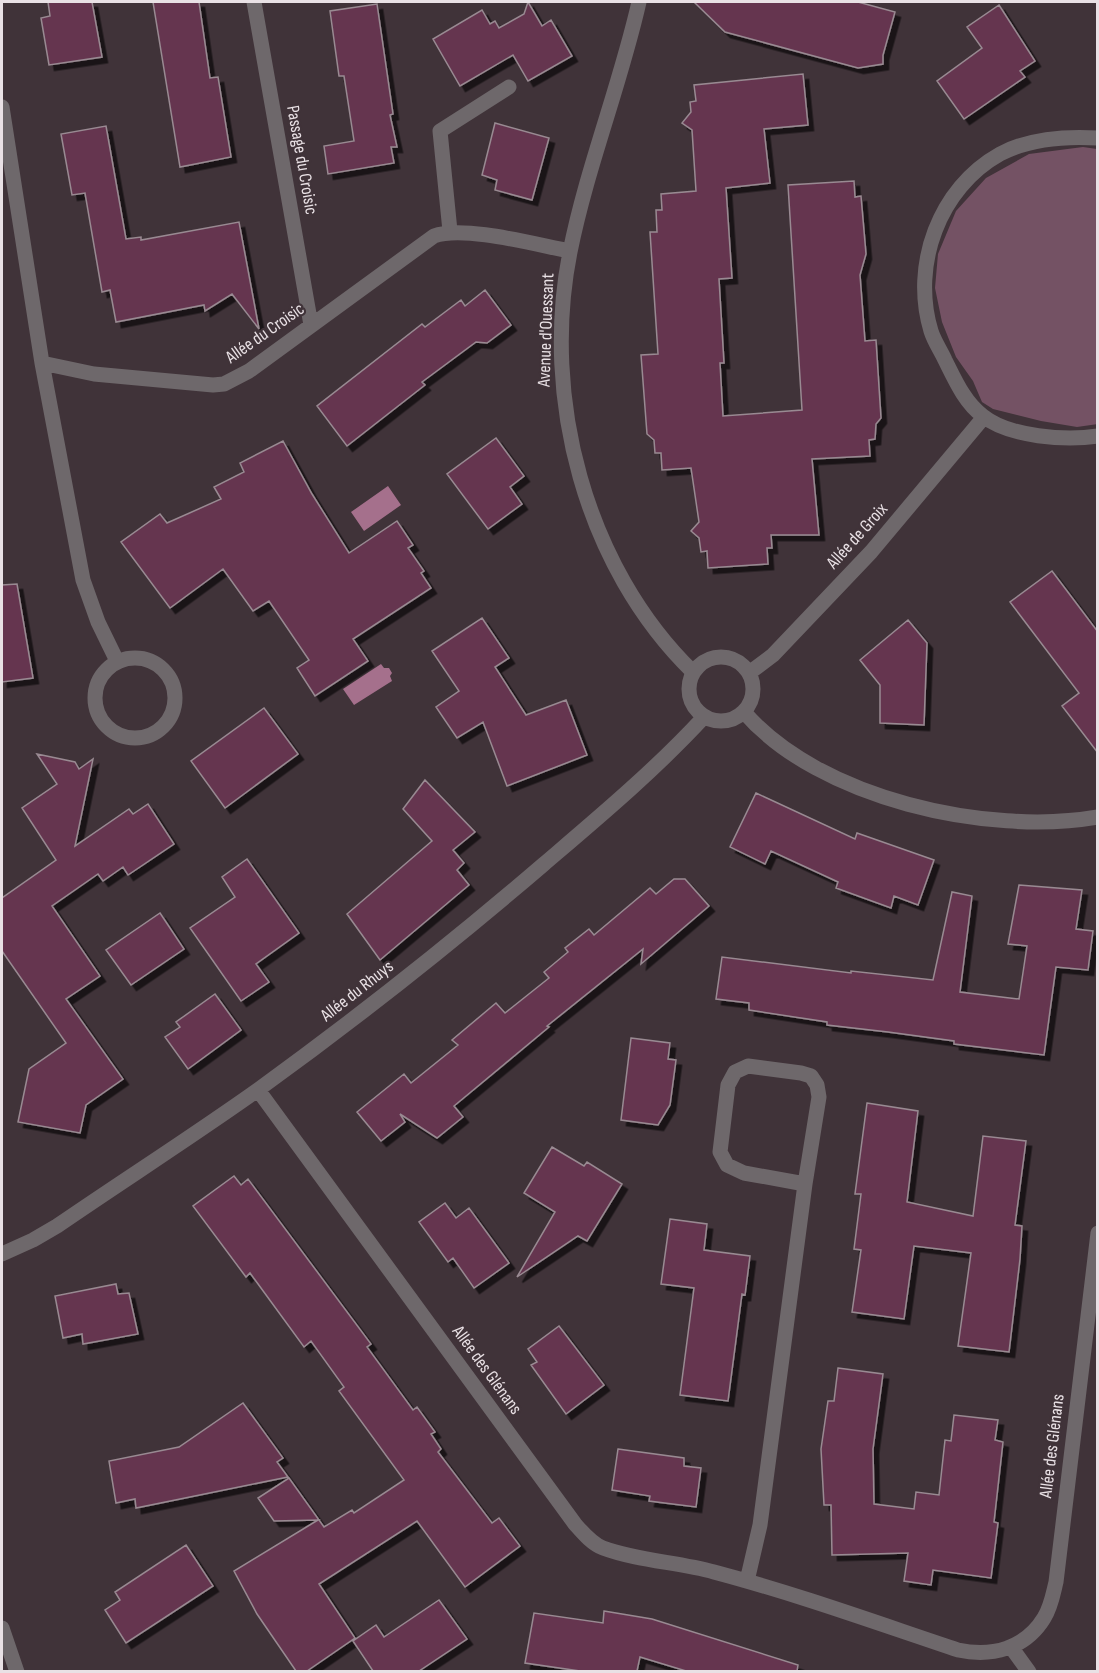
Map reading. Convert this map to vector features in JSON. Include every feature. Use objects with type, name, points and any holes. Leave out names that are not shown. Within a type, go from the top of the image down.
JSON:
[{"type":"street","name":"Passage du Croisic","points":[[254,2],[311,325]]},
{"type":"street","name":"Avenue d'Ouessant","points":[[639,2],[629,49],[589,176],[570,250],[563,294],[561,357],[565,408],[583,488],[611,557],[653,626],[673,652],[693,672]]},
{"type":"street","points":[[509,87],[440,131],[450,231],[469,232],[570,250]]},
{"type":"street","points":[[2,107],[42,363],[83,580],[98,622],[117,661]]},
{"type":"street","points":[[1098,138],[1076,136],[1049,138],[1001,154],[978,169],[960,188],[934,231],[925,280],[926,306],[932,332],[961,391],[984,417],[1017,431],[1060,437],[1098,436]]},
{"type":"street","name":"Allée du Croisic","points":[[42,363],[94,374],[213,385],[224,384],[249,371],[434,236],[450,231]]},
{"type":"street","name":"Allée de Groix","points":[[750,673],[773,655],[871,552],[984,417]]},
{"type":"street","points":[[722,656],[737,661],[750,673],[754,686],[752,700],[744,712],[732,720],[717,722],[704,717],[692,705],[688,688],[693,672],[705,660],[722,656]]},
{"type":"street","points":[[130,657],[144,658],[157,663],[168,673],[174,685],[176,699],[173,713],[165,725],[154,734],[140,738],[126,738],[113,732],[96,710],[94,696],[98,682],[105,670],[117,661],[130,657]]},
{"type":"street","points":[[744,712],[766,736],[801,760],[856,787],[893,799],[932,810],[998,819],[1033,821],[1098,817]]},
{"type":"street","name":"Allée du Rhuys","points":[[2,1254],[57,1226],[258,1090],[371,1006],[494,907],[610,807],[679,744],[704,717]]},
{"type":"street","points":[[747,1581],[760,1525],[805,1184],[819,1097],[817,1085],[811,1076],[801,1073],[748,1066],[735,1072],[728,1086],[720,1152],[727,1165],[744,1173],[805,1184]]},
{"type":"street","name":"Allée des Glénans","points":[[258,1090],[568,1515],[600,1547],[620,1553],[698,1567],[976,1654],[995,1653],[1025,1639],[1044,1618],[1056,1582],[1098,1233]]},
{"type":"street","points":[[2,1628],[18,1671]]},
{"type":"street","points":[[1011,1647],[1029,1671]]},
{"type":"shaded area","points":[[1083,147],[1097,149],[1098,424],[1077,427],[993,409],[982,402],[973,381],[956,357],[942,322],[935,288],[938,254],[956,211],[986,178],[1029,154]]},
{"type":"shaded area","points":[[388,486],[401,505],[364,531],[351,512]]},
{"type":"shaded area","points":[[381,664],[384,668],[389,668],[392,681],[354,705],[343,689]]},
{"type":"building","points":[[48,2],[92,2],[102,57],[49,65],[41,18],[50,16]]},
{"type":"building","points":[[153,2],[199,2],[210,78],[218,77],[231,157],[180,167]]},
{"type":"building","points":[[528,2],[542,26],[551,20],[572,56],[528,81],[513,55],[460,86],[433,39],[482,10],[490,24],[495,21],[499,28],[524,14]]},
{"type":"building","points":[[694,2],[858,2],[895,12],[883,55],[883,64],[858,68],[725,32]]},
{"type":"building","points":[[377,4],[393,114],[390,115],[397,147],[391,147],[394,163],[328,174],[324,146],[354,141],[344,76],[339,76],[330,11]]},
{"type":"building","points":[[999,5],[1035,61],[1020,71],[1025,77],[964,119],[937,81],[982,48],[967,27]]},
{"type":"building","points":[[803,74],[808,125],[764,129],[770,183],[726,188],[732,278],[719,279],[724,363],[720,363],[723,416],[802,410],[788,185],[854,181],[855,197],[861,196],[866,254],[860,275],[865,341],[876,340],[881,418],[876,424],[875,439],[869,440],[870,456],[812,459],[819,535],[771,535],[772,548],[767,548],[768,564],[708,568],[707,551],[701,552],[699,538],[691,531],[699,522],[691,468],[662,470],[661,453],[655,453],[654,440],[647,434],[641,355],[658,354],[650,232],[657,232],[656,210],[662,210],[661,194],[696,191],[692,130],[682,123],[691,112],[690,102],[696,101],[694,85]]},
{"type":"building","points":[[495,123],[549,138],[532,200],[495,190],[497,180],[482,175]]},
{"type":"building","points":[[106,126],[126,239],[141,237],[141,240],[239,222],[259,329],[232,294],[205,311],[204,305],[116,322],[110,290],[102,292],[85,193],[72,195],[61,134]]},
{"type":"building","points":[[485,290],[511,325],[487,343],[476,342],[422,382],[425,385],[347,446],[317,406],[422,324],[425,327],[461,300],[465,306]]},
{"type":"building","points":[[496,438],[524,476],[510,487],[522,504],[488,529],[447,474]]},
{"type":"building","points":[[283,441],[312,494],[349,553],[397,521],[413,545],[408,548],[424,571],[421,573],[431,588],[353,639],[368,661],[315,696],[297,668],[309,660],[269,601],[253,611],[223,569],[170,608],[121,542],[160,514],[167,523],[221,499],[214,487],[244,472],[240,463]]},
{"type":"building","points":[[1052,571],[1098,632],[1098,753],[1062,706],[1079,693],[1010,602]]},
{"type":"building","points":[[17,584],[33,678],[2,682],[2,585]]},
{"type":"building","points":[[482,618],[509,658],[495,667],[526,715],[566,700],[587,755],[507,786],[483,722],[457,738],[436,707],[459,691],[432,651]]},
{"type":"building","points":[[908,620],[927,643],[924,725],[880,723],[880,685],[860,660]]},
{"type":"building","points":[[264,708],[298,754],[225,808],[191,761]]},
{"type":"building","points":[[37,754],[75,762],[79,769],[93,759],[75,846],[129,809],[133,814],[148,804],[174,844],[128,875],[123,867],[103,881],[98,874],[52,906],[100,976],[66,999],[123,1079],[86,1105],[80,1133],[18,1122],[29,1069],[66,1043],[2,951],[2,898],[56,860],[22,808],[57,784]]},
{"type":"building","points":[[425,780],[475,832],[453,850],[464,863],[457,870],[469,885],[380,960],[347,914],[432,841],[403,809]]},
{"type":"building","points":[[756,793],[855,839],[857,833],[934,860],[918,905],[894,896],[891,908],[836,888],[838,882],[771,851],[765,864],[730,847]]},
{"type":"building","points":[[247,859],[299,933],[256,964],[269,982],[241,1001],[190,928],[235,897],[222,877]]},
{"type":"building","points":[[674,879],[685,879],[709,906],[641,964],[643,949],[547,1026],[549,1027],[454,1106],[463,1117],[437,1138],[400,1114],[405,1122],[381,1141],[357,1112],[404,1074],[411,1083],[458,1045],[452,1040],[496,1003],[505,1013],[549,978],[544,972],[568,952],[565,948],[589,929],[594,935],[650,888],[656,894]]},
{"type":"building","points":[[1019,885],[1082,890],[1076,929],[1093,931],[1088,970],[1056,967],[1044,1055],[827,1025],[827,1022],[749,1010],[749,1003],[716,999],[722,957],[851,973],[851,971],[933,980],[952,892],[972,896],[960,992],[1019,999],[1027,946],[1008,944]]},
{"type":"building","points":[[160,913],[184,949],[131,985],[106,950]]},
{"type":"building","points":[[215,994],[241,1030],[188,1069],[165,1037],[180,1027],[176,1022]]},
{"type":"building","points":[[631,1038],[670,1043],[668,1059],[676,1060],[670,1105],[658,1125],[621,1120]]},
{"type":"building","points":[[867,1103],[918,1111],[907,1202],[973,1216],[983,1136],[1026,1141],[1015,1225],[1022,1226],[1009,1352],[958,1346],[971,1253],[914,1246],[904,1319],[852,1312],[861,1250],[854,1249],[861,1194],[855,1194]]},
{"type":"building","points":[[552,1147],[584,1166],[587,1162],[622,1184],[587,1241],[578,1236],[517,1277],[555,1212],[524,1193]]},
{"type":"building","points":[[234,1176],[241,1185],[248,1179],[371,1344],[367,1347],[413,1410],[417,1407],[435,1432],[431,1434],[441,1449],[438,1452],[492,1523],[499,1518],[520,1546],[465,1587],[417,1521],[319,1584],[355,1638],[307,1671],[296,1671],[257,1614],[234,1571],[318,1520],[274,1521],[258,1498],[289,1478],[324,1527],[352,1510],[354,1513],[404,1480],[339,1391],[344,1387],[311,1341],[304,1347],[250,1273],[246,1277],[193,1206]]},
{"type":"building","points":[[445,1203],[456,1218],[469,1208],[509,1263],[474,1288],[453,1258],[448,1262],[419,1222]]},
{"type":"building","points":[[670,1219],[707,1224],[704,1250],[750,1256],[745,1295],[742,1294],[728,1401],[680,1395],[694,1288],[661,1284]]},
{"type":"building","points":[[116,1284],[118,1294],[129,1293],[138,1334],[83,1344],[82,1334],[63,1338],[55,1296]]},
{"type":"building","points":[[559,1326],[604,1385],[566,1414],[531,1365],[537,1362],[528,1349]]},
{"type":"building","points":[[838,1368],[883,1374],[873,1449],[874,1504],[914,1509],[916,1492],[939,1495],[945,1440],[951,1441],[954,1415],[998,1420],[995,1440],[1003,1442],[994,1522],[998,1523],[991,1578],[933,1570],[931,1585],[904,1581],[908,1553],[832,1555],[831,1505],[824,1505],[821,1449],[828,1401],[834,1401]]},
{"type":"building","points":[[243,1403],[283,1458],[277,1462],[288,1477],[136,1508],[135,1499],[116,1503],[109,1461],[179,1447]]},
{"type":"building","points":[[618,1449],[684,1458],[684,1466],[701,1468],[696,1507],[649,1501],[650,1496],[612,1490]]},
{"type":"building","points":[[186,1545],[213,1586],[126,1643],[105,1610],[120,1600],[115,1592]]},
{"type":"building","points":[[439,1600],[467,1639],[419,1671],[373,1671],[353,1641],[376,1625],[384,1637]]},
{"type":"building","points":[[604,1611],[652,1619],[798,1665],[797,1671],[686,1671],[640,1657],[637,1671],[580,1671],[525,1663],[534,1613],[603,1623]]}]
